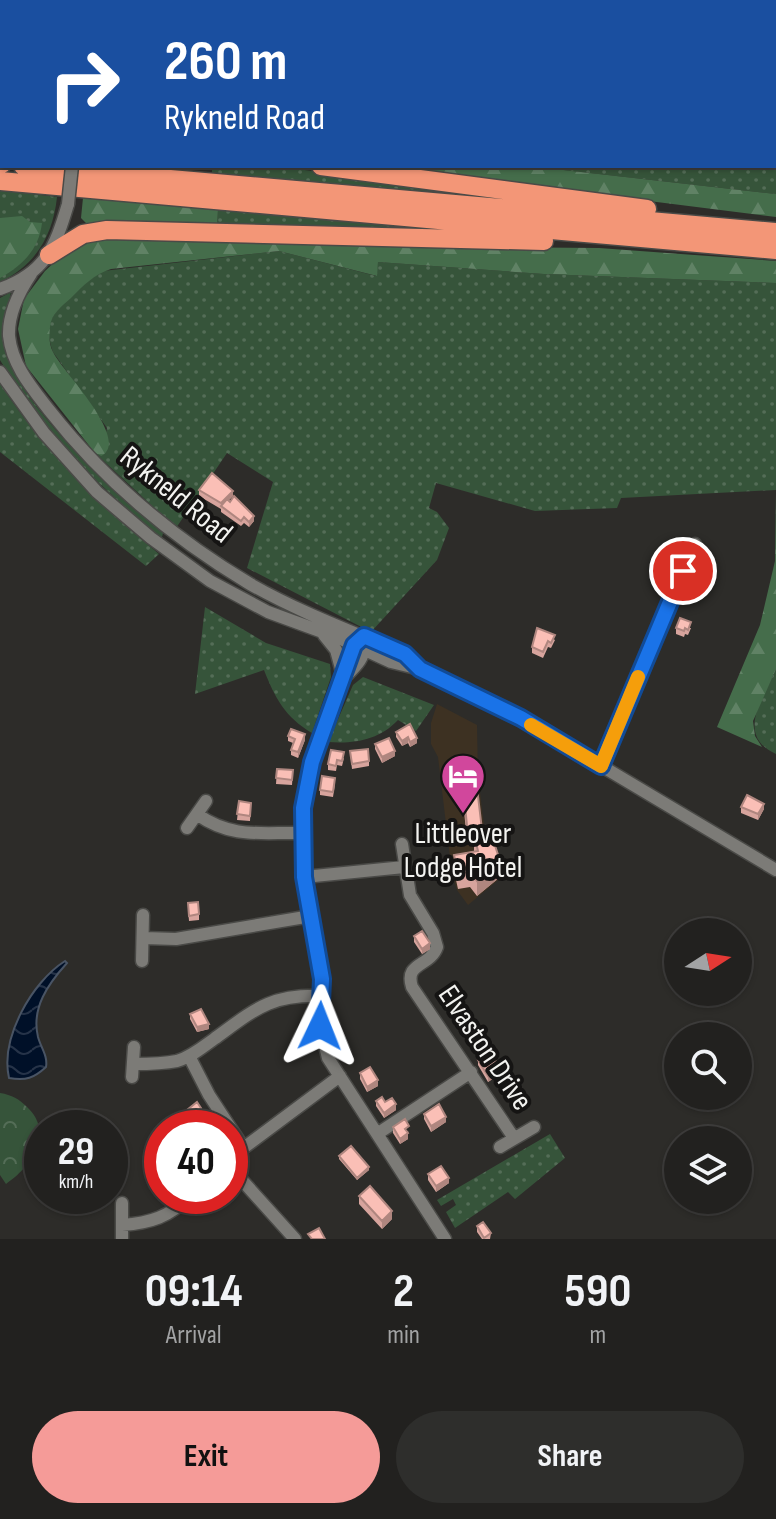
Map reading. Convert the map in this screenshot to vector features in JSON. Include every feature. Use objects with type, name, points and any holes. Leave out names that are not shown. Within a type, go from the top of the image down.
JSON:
[{"type":"highway","points":[[47,168],[776,230]]},
{"type":"highway","points":[[335,168],[776,230]]},
{"type":"highway","points":[[0,181],[776,250]]},
{"type":"highway","points":[[49,255],[83,234],[107,230],[417,239],[648,239]]},
{"type":"street","points":[[0,289],[31,274],[49,255],[68,204],[72,168]]},
{"type":"street","name":"Rykneld Road","points":[[31,274],[18,295],[9,332],[18,366],[84,452],[160,522],[208,558],[279,600],[391,662],[420,669],[521,718],[776,870]]},
{"type":"street","name":"Rykneld Road","points":[[0,372],[61,453],[97,492],[176,557],[223,588],[268,612],[321,633],[361,644]]},
{"type":"street","points":[[601,766],[695,544]]},
{"type":"street","points":[[321,633],[336,650],[343,678]]},
{"type":"street","points":[[361,644],[358,664],[343,678],[312,762],[303,808],[304,877],[320,963],[320,1026],[328,1058],[445,1239]]},
{"type":"street","points":[[187,828],[206,801]]},
{"type":"street","points":[[198,815],[214,825],[243,833],[302,833]]},
{"type":"street","name":"Elvaston Drive","points":[[402,844],[410,895],[433,933],[437,947],[433,957],[411,971],[412,987],[514,1138]]},
{"type":"street","points":[[304,877],[404,867]]},
{"type":"street","points":[[142,961],[143,915]]},
{"type":"street","points":[[144,938],[176,939],[311,916]]},
{"type":"street","points":[[134,1047],[132,1070],[189,1056],[263,1005],[289,996],[322,996]]},
{"type":"street","points":[[189,1056],[219,1110]]},
{"type":"street","points":[[377,1134],[471,1072]]},
{"type":"street","points":[[248,1143],[340,1076]]},
{"type":"street","name":"Elvaston Drive","points":[[500,1147],[534,1127]]},
{"type":"street","points":[[248,1187],[295,1239]]},
{"type":"street","points":[[122,1214],[122,1239]]},
{"type":"street","points":[[122,1225],[158,1220],[168,1214]]},
{"type":"shaded area","name":"Littleover Lodge Hotel","points":[[437,704],[477,725],[478,776],[485,834],[503,876],[468,905],[457,890],[452,874],[438,757],[431,744],[431,723]]},
{"type":"green space","points":[[212,168],[290,168],[490,195],[491,200],[212,177]]},
{"type":"green space","points":[[388,168],[546,168],[776,194],[776,217]]},
{"type":"green space","points":[[546,168],[776,168],[776,194]]},
{"type":"green space","points":[[0,190],[57,197],[47,236],[33,258],[0,282]]},
{"type":"green space","points":[[83,198],[218,209],[217,228],[90,227],[81,218]]},
{"type":"green space","points":[[218,209],[422,226],[426,230],[217,228]]},
{"type":"green space","points":[[22,216],[30,222],[42,223],[37,241],[23,262],[0,278],[0,218]]},
{"type":"green space","points":[[212,237],[357,246],[599,248],[776,261],[776,283],[544,274],[378,262],[377,276],[279,251],[111,269],[89,281],[61,307],[52,318],[50,330],[53,352],[92,405],[108,436],[108,448],[101,456],[95,453],[26,366],[18,329],[24,299],[59,258],[89,239]]},
{"type":"green space","points":[[279,251],[376,276],[378,262],[544,274],[776,283],[776,490],[621,498],[617,508],[535,511],[436,483],[429,508],[437,512],[449,528],[437,560],[371,632],[247,568],[273,482],[227,453],[176,528],[95,453],[101,456],[107,428],[53,352],[50,343],[49,326],[56,312],[103,271]]},
{"type":"green space","points":[[11,292],[4,326],[5,347],[13,370],[28,395],[72,447],[163,533],[162,537],[159,538],[88,473],[30,406],[8,373],[0,360],[0,298]]},
{"type":"green space","points":[[0,383],[53,453],[159,554],[146,566],[0,452]]},
{"type":"green space","points":[[776,493],[776,669],[753,721],[755,736],[762,747],[717,727],[760,625],[775,561]]},
{"type":"green space","points":[[205,607],[266,643],[330,664],[331,677],[312,733],[282,706],[264,670],[195,694]]},
{"type":"green space","points":[[776,669],[776,754],[757,737],[755,727],[759,704]]},
{"type":"green space","points":[[363,677],[434,705],[416,731],[398,720],[383,732],[366,739],[328,742],[353,685]]},
{"type":"green space","points":[[0,1093],[12,1096],[29,1110],[24,1110],[24,1168],[6,1184],[0,1175]]},
{"type":"green space","points":[[550,1134],[565,1158],[515,1199],[508,1192],[455,1228],[446,1212],[456,1205],[453,1199],[441,1206],[437,1200]]},
{"type":"water","points":[[65,961],[67,963],[43,997],[37,1016],[36,1026],[46,1067],[29,1078],[9,1078],[9,1046],[21,1012],[41,983]]},
{"type":"building","points":[[212,473],[233,491],[221,503],[199,490]]},
{"type":"building","points":[[234,496],[254,516],[249,522],[244,517],[241,521],[221,506]]},
{"type":"building","points":[[680,618],[691,622],[688,630],[676,628]]},
{"type":"building","points":[[537,628],[555,635],[543,652],[532,647]]},
{"type":"building","points":[[410,724],[417,738],[410,742],[408,737],[402,741],[396,732]]},
{"type":"building","points":[[291,729],[305,734],[298,752],[291,750],[295,739],[288,736]]},
{"type":"building","points":[[389,738],[395,751],[382,757],[375,744]]},
{"type":"building","points":[[368,749],[369,761],[352,764],[350,751]]},
{"type":"building","points":[[331,750],[344,752],[342,761],[337,760],[336,766],[328,764]]},
{"type":"building","points":[[474,762],[482,830],[469,831],[461,764]]},
{"type":"building","points":[[277,769],[293,770],[292,780],[276,778]]},
{"type":"building","points":[[322,776],[335,778],[333,792],[320,790]]},
{"type":"building","points":[[747,795],[764,804],[758,814],[741,807]]},
{"type":"building","points":[[239,801],[251,803],[250,816],[237,814]]},
{"type":"building","points":[[490,830],[500,861],[477,881],[470,871],[458,873],[454,855],[478,851],[474,834]]},
{"type":"building","points":[[198,902],[199,914],[189,916],[188,903]]},
{"type":"building","points":[[422,931],[430,943],[422,949],[414,936]]},
{"type":"building","points":[[201,1009],[209,1024],[197,1027],[190,1014]]},
{"type":"building","points":[[490,1052],[500,1068],[488,1076],[478,1060]]},
{"type":"building","points":[[370,1067],[378,1080],[367,1087],[360,1073]]},
{"type":"building","points":[[382,1097],[385,1102],[392,1098],[396,1104],[384,1113],[376,1101]]},
{"type":"building","points":[[197,1102],[201,1108],[198,1110],[187,1110]]},
{"type":"building","points":[[439,1104],[446,1117],[431,1126],[424,1114]]},
{"type":"building","points":[[405,1119],[409,1126],[405,1129],[408,1133],[400,1139],[393,1127]]},
{"type":"building","points":[[351,1146],[369,1167],[357,1178],[339,1156]]},
{"type":"building","points":[[441,1166],[449,1178],[436,1186],[428,1174]]},
{"type":"building","points":[[370,1186],[392,1211],[382,1221],[359,1196]]},
{"type":"building","points":[[483,1222],[491,1233],[484,1238],[477,1226]]},
{"type":"building","points":[[319,1228],[325,1239],[312,1239],[308,1234]]},
{"type":"slow traffic","points":[[531,725],[601,766],[638,677]]},
{"type":"place","name":"Littleover Lodge Hotel","points":[[463,815]]},
{"type":"route","points":[[320,1026],[322,979],[304,877],[303,808],[312,762],[354,645],[364,636],[405,654],[420,669],[521,718],[601,766],[683,571]]}]
